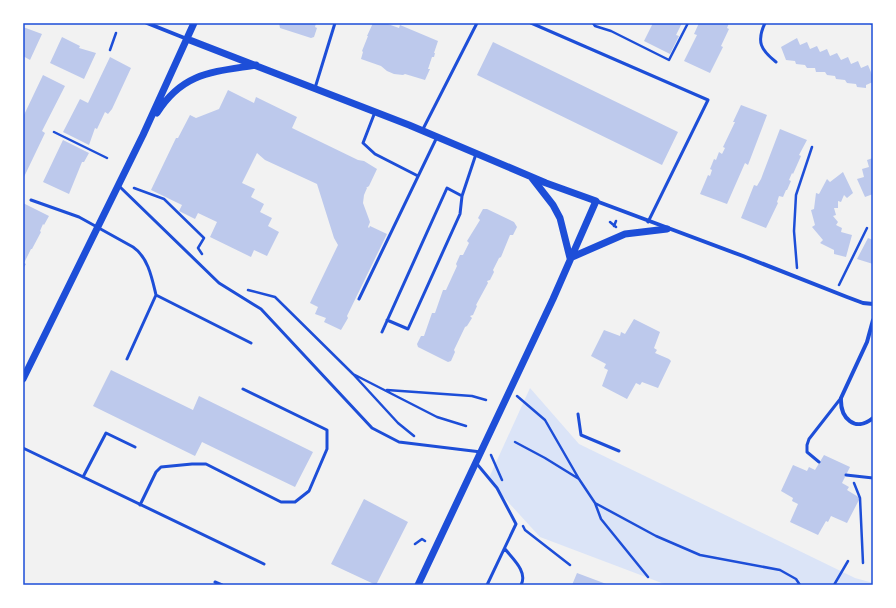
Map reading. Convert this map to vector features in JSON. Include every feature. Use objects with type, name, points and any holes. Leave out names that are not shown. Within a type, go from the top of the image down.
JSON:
[{"type":"street","points":[[147,23],[315,88],[648,222],[743,256],[863,303],[873,304]]},
{"type":"street","points":[[23,379],[143,135],[194,23]]},
{"type":"street","points":[[143,135],[161,106],[185,82],[206,73],[256,65]]},
{"type":"street","points":[[531,176],[553,205],[560,218],[570,258]]},
{"type":"street","points":[[418,585],[510,390],[596,201]]},
{"type":"street","points":[[570,258],[625,234],[667,229]]},
{"type":"street","points":[[873,320],[867,342],[841,398],[842,413],[850,421],[864,423],[873,418]]},
{"type":"lane","points":[[315,88],[335,23]]},
{"type":"lane","points":[[422,131],[477,23]]},
{"type":"lane","points":[[531,23],[708,100],[648,222]]},
{"type":"lane","points":[[765,23],[761,31],[760,43],[766,54],[776,62]]},
{"type":"lane","points":[[375,112],[363,143],[375,154],[418,176]]},
{"type":"lane","points":[[359,299],[437,137]]},
{"type":"lane","points":[[388,320],[408,329],[460,214],[462,196],[476,153]]},
{"type":"lane","points":[[118,184],[219,283],[261,310],[372,428],[399,442],[481,452]]},
{"type":"lane","points":[[382,332],[447,188],[462,196]]},
{"type":"lane","points":[[31,200],[79,217],[138,250],[149,269],[156,295],[127,358]]},
{"type":"lane","points":[[156,295],[251,343]]},
{"type":"lane","points":[[140,504],[156,472],[161,468],[177,464],[206,464],[281,502],[295,502],[309,491],[327,449],[327,430],[243,389]]},
{"type":"lane","points":[[819,462],[807,452],[808,442],[841,398]]},
{"type":"lane","points":[[578,414],[581,435],[619,451]]},
{"type":"lane","points":[[83,477],[106,433],[135,447]]},
{"type":"lane","points":[[23,448],[264,564]]},
{"type":"lane","points":[[476,463],[497,488],[516,524],[487,585]]},
{"type":"lane","points":[[846,475],[852,477],[873,478]]},
{"type":"lane","points":[[505,549],[522,572],[523,580],[521,585]]},
{"type":"lane","points":[[215,582],[222,585]]},
{"type":"path","points":[[593,23],[595,26],[611,31],[669,60],[688,23]]},
{"type":"path","points":[[110,50],[116,33]]},
{"type":"path","points":[[54,132],[107,158]]},
{"type":"path","points":[[798,278],[794,232],[796,195],[812,147]]},
{"type":"path","points":[[134,188],[164,199],[204,238],[198,248],[205,257]]},
{"type":"path","points":[[614,226],[616,221]]},
{"type":"path","points":[[836,293],[844,271],[867,228]]},
{"type":"path","points":[[245,289],[275,297],[353,374],[398,423],[414,436],[433,446]]},
{"type":"path","points":[[353,374],[437,417],[466,426]]},
{"type":"path","points":[[384,390],[443,393],[472,396],[486,400]]},
{"type":"path","points":[[510,390],[545,420],[579,479],[595,502],[601,519],[648,577]]},
{"type":"path","points":[[515,442],[579,479]]},
{"type":"path","points":[[485,443],[504,483]]},
{"type":"path","points":[[852,477],[860,498],[863,563]]},
{"type":"path","points":[[595,502],[656,536],[700,555],[780,570],[796,579],[800,585]]},
{"type":"path","points":[[522,523],[525,530],[570,565]]},
{"type":"path","points":[[415,544],[422,539],[425,540]]},
{"type":"path","points":[[834,585],[848,560]]},
{"type":"shaded area","points":[[530,388],[579,444],[855,578],[873,583],[873,585],[667,585],[540,537],[488,480]]},
{"type":"building","points":[[279,23],[316,23],[315,27],[317,28],[314,37],[311,38],[280,28]]},
{"type":"building","points":[[373,23],[385,23],[399,28],[400,25],[438,41],[434,57],[432,57],[428,69],[430,69],[425,80],[405,74],[394,74],[381,66],[361,59],[367,36]]},
{"type":"building","points":[[653,23],[682,23],[676,35],[679,36],[670,54],[644,41]]},
{"type":"building","points":[[699,23],[729,23],[727,28],[729,29],[721,46],[723,47],[710,73],[684,61],[697,35],[694,34]]},
{"type":"building","points":[[23,27],[42,34],[30,60],[23,56]]},
{"type":"building","points":[[62,37],[80,46],[79,48],[96,53],[84,79],[50,63]]},
{"type":"building","points":[[797,38],[800,45],[807,42],[810,49],[817,46],[820,52],[827,49],[830,56],[837,53],[841,60],[848,57],[851,64],[858,61],[861,68],[868,65],[873,77],[873,82],[866,85],[866,88],[857,87],[856,84],[847,83],[845,80],[836,79],[835,76],[827,75],[825,72],[816,72],[815,68],[807,68],[805,65],[796,64],[795,61],[786,60],[781,47]]},
{"type":"building","points":[[493,42],[678,132],[662,165],[477,75]]},
{"type":"building","points":[[110,57],[131,68],[112,109],[108,114],[105,112],[97,129],[95,128],[89,145],[63,132],[80,99],[88,103]]},
{"type":"building","points":[[43,75],[65,86],[42,131],[45,133],[24,177],[23,117]]},
{"type":"building","points":[[228,90],[254,103],[256,97],[297,117],[292,128],[358,160],[364,161],[377,169],[369,186],[366,188],[363,203],[370,222],[368,227],[369,228],[370,226],[387,234],[341,330],[324,322],[326,318],[315,314],[318,307],[310,303],[338,245],[334,238],[317,184],[265,160],[257,153],[242,183],[255,189],[251,197],[264,204],[260,212],[272,218],[268,226],[279,232],[267,256],[254,250],[251,257],[210,237],[217,222],[198,213],[195,219],[179,211],[182,205],[151,190],[176,138],[178,138],[190,115],[196,118],[219,109]]},
{"type":"building","points":[[741,105],[767,115],[748,165],[745,163],[727,204],[700,194],[708,175],[710,176],[712,170],[710,169],[714,159],[716,160],[719,152],[722,154],[725,148],[723,147]]},
{"type":"building","points":[[780,129],[807,140],[789,180],[791,181],[787,190],[783,197],[779,196],[778,203],[766,228],[741,218],[754,185],[757,186],[761,179]]},
{"type":"building","points":[[63,140],[89,153],[84,162],[82,162],[69,194],[43,182]]},
{"type":"building","points":[[873,158],[873,194],[865,197],[857,179],[864,177],[862,169],[869,167],[867,160]]},
{"type":"building","points":[[843,172],[853,193],[847,198],[844,195],[841,202],[838,201],[838,208],[834,208],[836,215],[833,216],[838,222],[836,225],[842,228],[841,232],[852,235],[846,257],[834,254],[834,250],[820,243],[823,240],[812,227],[815,225],[811,210],[814,209],[816,193],[819,194],[827,179],[830,182]]},
{"type":"building","points":[[23,203],[49,216],[44,225],[43,224],[40,231],[41,232],[24,263],[26,264],[23,269]]},
{"type":"building","points":[[483,209],[487,209],[514,222],[517,227],[513,235],[510,235],[501,257],[493,270],[494,272],[490,280],[487,281],[488,283],[476,305],[477,306],[473,315],[470,316],[472,318],[465,327],[454,350],[455,352],[451,361],[448,362],[418,347],[417,344],[421,336],[424,336],[432,313],[435,313],[443,290],[446,290],[457,266],[456,264],[460,255],[463,255],[469,243],[467,241],[480,220],[478,218]]},
{"type":"building","points":[[868,238],[873,240],[873,264],[857,259]]},
{"type":"building","points":[[634,319],[660,332],[654,348],[657,350],[655,353],[671,361],[658,388],[642,382],[640,385],[636,383],[627,399],[602,386],[608,370],[604,368],[606,364],[591,356],[604,330],[620,336],[621,332],[625,334]]},
{"type":"building","points":[[111,370],[193,410],[199,396],[313,452],[295,487],[202,442],[195,456],[93,406]]},
{"type":"building","points":[[824,455],[850,467],[842,483],[849,487],[847,490],[860,498],[847,523],[831,516],[828,522],[826,521],[818,535],[790,522],[798,504],[792,501],[793,498],[781,491],[793,465],[807,471],[809,467],[815,470]]},
{"type":"building","points":[[364,499],[408,522],[376,585],[331,564]]},
{"type":"building","points":[[577,573],[609,585],[572,585]]}]
